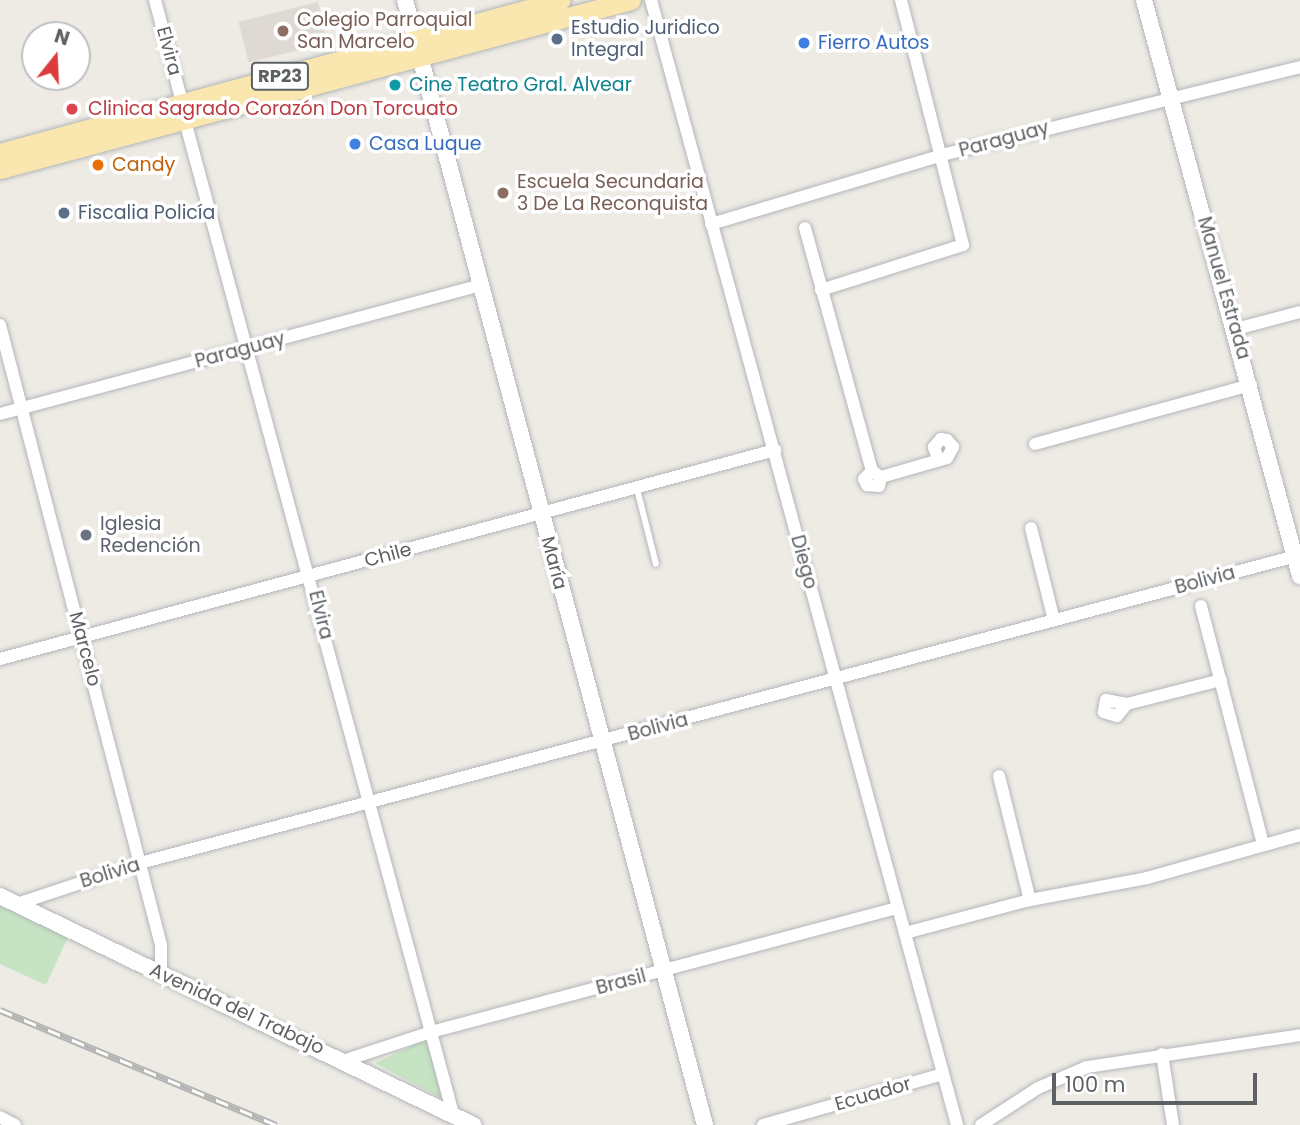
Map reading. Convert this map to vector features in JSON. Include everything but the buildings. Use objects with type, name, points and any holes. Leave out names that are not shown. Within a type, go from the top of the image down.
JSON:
[{"type":"main road","name":"RP23","points":[[417,48],[561,0]]},
{"type":"main road","name":"RP23","points":[[0,153],[183,110],[417,48],[631,0]]},
{"type":"main road","name":"RP23","points":[[0,169],[183,110]]},
{"type":"street","name":"Elvira","points":[[155,0],[311,575],[367,804],[453,1114]]},
{"type":"street","name":"María","points":[[405,0],[705,1125]]},
{"type":"street","name":"Diego","points":[[651,0],[957,1125]]},
{"type":"street","points":[[821,290],[963,245],[901,0]]},
{"type":"street","name":"Manuel Estrada","points":[[1144,0],[1236,329],[1297,556],[1300,576]]},
{"type":"street","name":"Paraguay","points":[[711,224],[942,155],[1152,100],[1170,99],[1300,67]]},
{"type":"street","points":[[805,228],[876,474],[938,459]]},
{"type":"street","name":"Paraguay","points":[[0,414],[480,285]]},
{"type":"street","points":[[1236,329],[1300,312]]},
{"type":"street","name":"Marcelo","points":[[0,325],[161,945],[161,973]]},
{"type":"street","points":[[1035,444],[1251,385]]},
{"type":"street","name":"Chile","points":[[0,659],[775,450]]},
{"type":"street","points":[[1031,528],[1054,620]]},
{"type":"street","name":"Bolivia","points":[[18,904],[140,863],[1297,556]]},
{"type":"street","points":[[1201,606],[1263,844]]},
{"type":"street","points":[[1128,704],[1220,680]]},
{"type":"street","points":[[999,776],[1030,900]]},
{"type":"street","points":[[905,933],[1030,900],[1147,878],[1300,835]]},
{"type":"street","name":"Avenida del Trabajo","points":[[0,897],[346,1060],[473,1125]]},
{"type":"street","name":"Brasil","points":[[346,1060],[431,1032],[897,908]]},
{"type":"street","points":[[981,1125],[1060,1076],[1162,1054],[1300,1035]]},
{"type":"street","points":[[1162,1054],[1173,1125]]},
{"type":"street","name":"Ecuador","points":[[762,1125],[943,1074]]},
{"type":"street","points":[[0,1117],[15,1125]]},
{"type":"lane","points":[[637,489],[656,564]]},
{"type":"shaded area","name":"Colegio Parroquial San Marcelo","points":[[318,2],[328,43],[249,63],[238,22]]},
{"type":"green space","points":[[0,906],[68,937],[46,985],[0,964]]},
{"type":"green space","points":[[429,1038],[443,1099],[375,1063]]},
{"type":"railway","points":[[0,1010],[276,1125]]},
{"type":"place","name":"Colegio Parroquial San Marcelo","points":[[283,31]]},
{"type":"place","name":"Estudio Juridico Integral","points":[[557,39]]},
{"type":"place","name":"Fierro Autos","points":[[804,43]]},
{"type":"place","name":"Cine Teatro Gral. Alvear","points":[[395,85]]},
{"type":"place","name":"Clinica Sagrado Corazón Don Torcuato","points":[[72,109]]},
{"type":"place","name":"Casa Luque","points":[[355,144]]},
{"type":"place","name":"Candy","points":[[98,165]]},
{"type":"place","name":"Escuela Secundaria 3 De La Reconquista","points":[[503,193]]},
{"type":"place","name":"Fiscalia Policía","points":[[64,213]]},
{"type":"place","name":"Iglesia Redención","points":[[86,535]]}]
